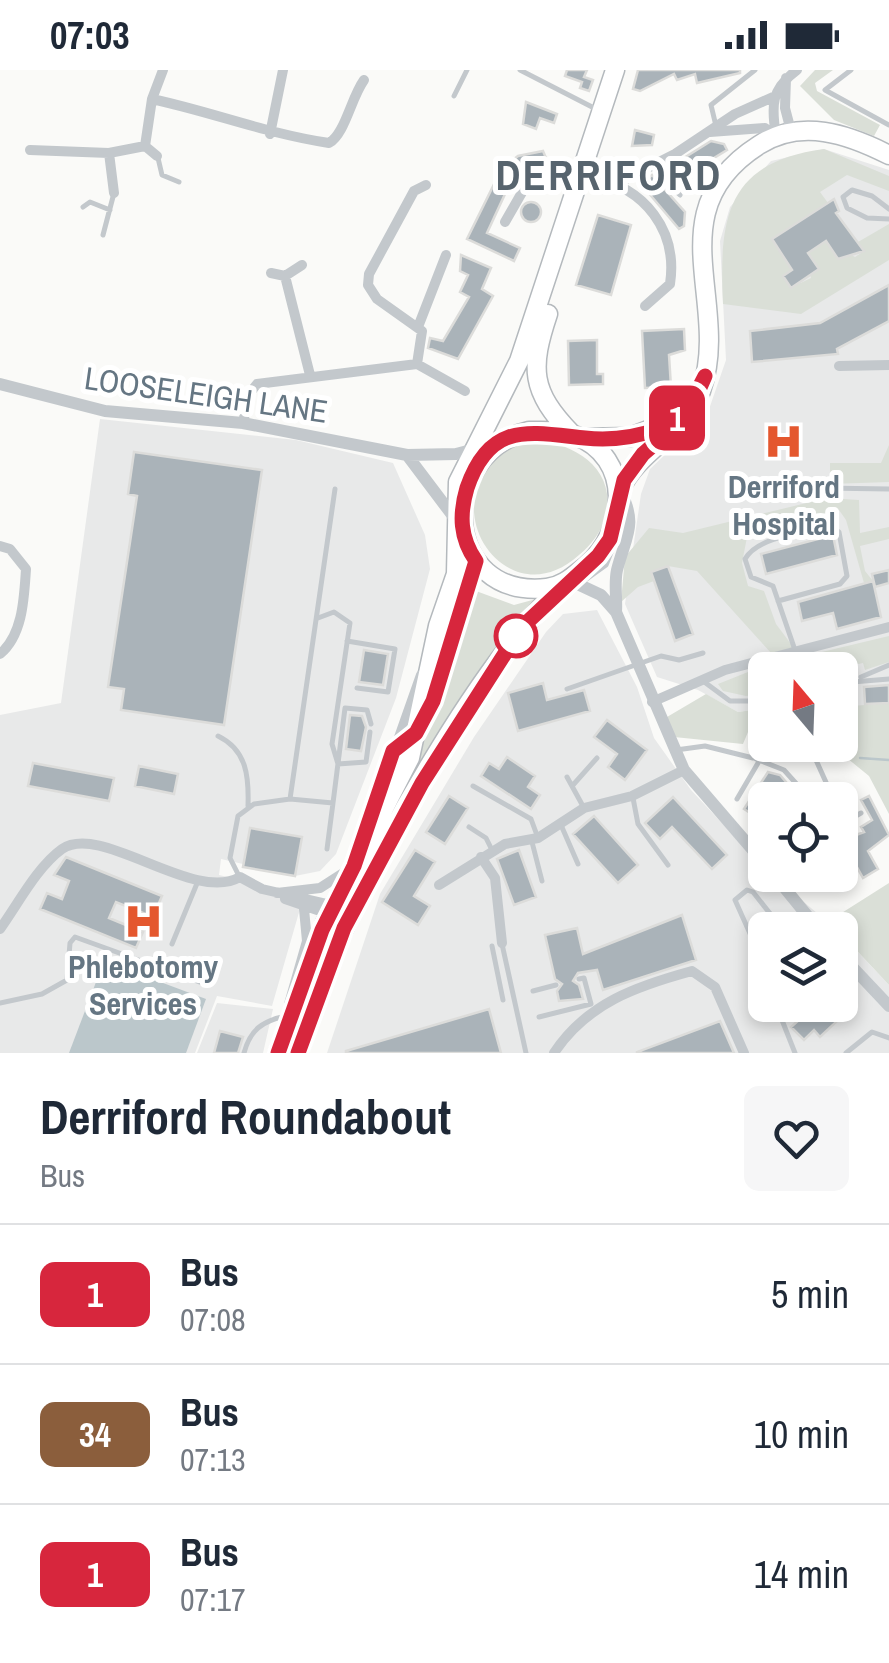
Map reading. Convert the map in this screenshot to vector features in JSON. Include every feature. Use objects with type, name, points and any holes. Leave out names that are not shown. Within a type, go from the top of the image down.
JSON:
[{"type":"main road","points":[[615,70],[534,354],[542,396],[576,436],[604,459],[620,490]]},
{"type":"main road","points":[[278,1053],[289,1016],[343,912],[480,689],[541,606],[598,556],[616,525],[620,490],[643,454],[688,415],[705,376],[708,336],[700,256],[704,216],[731,168],[784,134],[848,136],[889,155]]},
{"type":"main road","points":[[298,1053],[354,866],[410,758],[438,626],[456,574],[458,482],[482,447],[519,361],[587,174]]},
{"type":"main road","points":[[482,447],[528,431],[621,438],[661,428],[685,410],[705,376]]},
{"type":"main road","points":[[458,522],[476,561],[492,575],[538,588],[571,583]]},
{"type":"main road","points":[[416,733],[433,701],[476,561]]},
{"type":"street","points":[[145,146],[152,99],[163,70]]},
{"type":"street","points":[[270,134],[283,70]]},
{"type":"street","points":[[618,183],[773,97],[797,70]]},
{"type":"street","points":[[784,134],[786,78]]},
{"type":"street","points":[[152,99],[226,116],[270,134],[329,143],[342,129],[346,110],[364,80]]},
{"type":"street","points":[[342,82],[356,91]]},
{"type":"street","points":[[773,97],[784,134]]},
{"type":"street","points":[[713,129],[765,128],[784,134]]},
{"type":"street","points":[[30,150],[109,153],[145,146]]},
{"type":"street","points":[[145,146],[157,156]]},
{"type":"street","points":[[109,153],[114,194]]},
{"type":"street","points":[[504,222],[532,175],[550,166],[618,183],[665,228],[672,250],[670,284],[645,306]]},
{"type":"street","points":[[417,364],[423,340],[418,327],[378,299],[368,285],[369,274],[414,191],[426,186]]},
{"type":"street","points":[[418,327],[446,255]]},
{"type":"street","points":[[271,273],[285,276],[302,265]]},
{"type":"street","points":[[285,276],[310,375]]},
{"type":"street","points":[[243,423],[249,394],[256,384],[310,375],[417,364],[464,392]]},
{"type":"street","points":[[839,366],[889,365]]},
{"type":"street","name":"LOOSELEIGH LANE","points":[[1,390],[104,411],[243,423],[406,456],[482,447]]},
{"type":"street","points":[[406,456],[458,522]]},
{"type":"street","points":[[620,490],[631,511],[631,526],[616,575],[616,612],[684,770],[748,844]]},
{"type":"street","points":[[0,546],[10,549],[26,570],[23,606],[12,644],[0,654]]},
{"type":"street","points":[[571,583],[601,596],[616,612]]},
{"type":"street","points":[[276,893],[320,888],[354,866],[438,626]]},
{"type":"street","points":[[804,652],[889,627]]},
{"type":"street","points":[[652,702],[726,670],[748,665]]},
{"type":"street","points":[[393,751],[416,733]]},
{"type":"street","points":[[439,885],[492,850],[534,838],[584,808],[632,796],[684,770]]},
{"type":"street","points":[[0,928],[43,871],[68,846],[97,848],[148,861],[198,881],[222,885],[240,877],[304,909],[343,912]]},
{"type":"street","points":[[481,857],[495,878],[497,945]]},
{"type":"street","points":[[788,892],[804,912]]},
{"type":"street","points":[[276,893],[343,912]]},
{"type":"street","points":[[289,1016],[290,990],[307,941],[304,909]]},
{"type":"street","points":[[554,1053],[564,1038],[608,998],[692,971],[715,987],[744,1053]]},
{"type":"street","points":[[858,973],[889,1006]]},
{"type":"lane","points":[[454,96],[467,70]]},
{"type":"lane","points":[[520,70],[602,114]]},
{"type":"lane","points":[[713,129],[711,105],[755,70]]},
{"type":"lane","points":[[851,70],[826,90],[889,125]]},
{"type":"lane","points":[[157,156],[162,176],[179,182]]},
{"type":"lane","points":[[655,165],[660,177],[680,195]]},
{"type":"lane","points":[[889,209],[886,203],[852,190],[843,197],[847,208],[866,218],[889,219]]},
{"type":"lane","points":[[103,235],[114,194]]},
{"type":"lane","points":[[82,207],[90,202],[110,210]]},
{"type":"lane","points":[[823,488],[889,489]]},
{"type":"lane","points":[[290,799],[335,489]]},
{"type":"lane","points":[[778,601],[840,584],[847,576],[839,532],[832,527],[815,531],[764,544],[747,554],[751,577],[773,586],[778,601],[796,652]]},
{"type":"lane","points":[[316,620],[326,613],[341,613],[350,623],[332,744],[338,764]]},
{"type":"lane","points":[[347,642],[395,649],[388,692],[356,688]]},
{"type":"lane","points":[[566,688],[661,656],[679,660],[703,654]]},
{"type":"lane","points":[[859,678],[889,666]]},
{"type":"lane","points":[[859,678],[889,679]]},
{"type":"lane","points":[[704,682],[730,702],[748,701]]},
{"type":"lane","points":[[326,850],[345,708],[367,710],[371,724]]},
{"type":"lane","points":[[338,764],[366,762],[370,732]]},
{"type":"lane","points":[[218,736],[242,758],[248,773],[248,806]]},
{"type":"lane","points":[[674,750],[705,746],[748,758]]},
{"type":"lane","points":[[573,785],[596,758]]},
{"type":"lane","points":[[737,799],[755,762]]},
{"type":"lane","points":[[762,762],[784,770],[795,782]]},
{"type":"lane","points":[[567,776],[584,808]]},
{"type":"lane","points":[[473,786],[531,819],[542,881]]},
{"type":"lane","points":[[632,796],[638,824],[668,865]]},
{"type":"lane","points":[[240,877],[232,866],[230,844],[238,816],[248,806],[290,799],[333,803]]},
{"type":"lane","points":[[858,815],[862,813]]},
{"type":"lane","points":[[560,824],[578,864]]},
{"type":"lane","points":[[469,827],[486,838],[492,850]]},
{"type":"lane","points":[[172,944],[198,881]]},
{"type":"lane","points":[[748,929],[735,900],[752,892],[768,912]]},
{"type":"lane","points":[[0,1003],[42,994],[67,980],[72,964],[70,943],[75,937],[205,984]]},
{"type":"lane","points":[[497,945],[504,1000]]},
{"type":"lane","points":[[497,945],[526,1053]]},
{"type":"lane","points":[[538,1017],[591,1004],[584,978],[579,979]]},
{"type":"lane","points":[[533,990],[556,985]]},
{"type":"lane","points":[[244,1053],[249,1034],[262,1024],[289,1016]]},
{"type":"lane","points":[[783,1022],[795,1053]]},
{"type":"lane","points":[[846,1053],[872,1032],[889,1038]]},
{"type":"shaded area","points":[[815,70],[833,70],[815,83],[817,91],[880,125],[874,136],[834,120],[800,86]]},
{"type":"shaded area","name":"Derriford Hospital","points":[[824,149],[889,170],[889,722],[858,714],[858,652],[748,652],[748,711],[738,712],[698,690],[657,677],[625,604],[641,494],[650,469],[707,415],[726,360],[720,241],[730,207],[771,161]]},
{"type":"shaded area","points":[[824,149],[889,176],[889,191],[847,175],[820,192],[828,203],[773,239],[792,270],[784,276],[792,287],[811,278],[801,242],[820,245],[826,241],[855,257],[864,251],[858,242],[889,224],[889,260],[801,314],[723,304],[723,245],[735,199],[748,181],[766,167],[791,156]]},
{"type":"shaded area","points":[[100,419],[296,440],[393,463],[425,535],[430,569],[396,698],[336,854],[320,871],[295,876],[221,859],[219,875],[304,895],[272,1006],[217,996],[195,1053],[0,1053],[0,715],[61,703]]},
{"type":"shaded area","points":[[529,440],[561,446],[588,461],[605,485],[608,500],[603,524],[591,543],[550,572],[522,573],[499,561],[482,540],[474,514],[478,486],[495,460]]},
{"type":"shaded area","points":[[889,445],[889,482],[830,484],[830,463],[881,463]]},
{"type":"shaded area","points":[[827,498],[859,500],[860,533],[889,527],[889,539],[860,546],[865,571],[873,581],[864,583],[846,520],[839,510],[748,532],[742,563],[748,586],[764,591],[776,624],[794,648],[770,652],[697,571],[668,566],[651,572],[654,581],[638,587],[621,602],[625,557],[649,528],[683,533]]},
{"type":"shaded area","points":[[476,591],[514,605],[536,599],[498,643],[371,853],[367,851],[437,710]]},
{"type":"shaded area","points":[[597,610],[637,687],[654,738],[691,790],[748,851],[748,892],[792,892],[816,912],[748,912],[748,1022],[858,1022],[858,952],[889,985],[889,1053],[327,1053],[380,894],[474,737],[546,632],[563,614]]},
{"type":"shaded area","points":[[889,636],[889,662],[865,670],[863,663],[858,664],[858,652],[822,652]]},
{"type":"shaded area","points":[[748,672],[748,696],[723,691],[718,684]]},
{"type":"shaded area","points":[[706,694],[738,712],[748,711],[748,732],[743,744],[674,737],[667,717]]},
{"type":"shaded area","points":[[889,703],[889,814],[869,776],[852,762],[858,762],[858,706]]},
{"type":"shaded area","points":[[889,883],[889,985],[858,952],[858,912],[843,912]]},
{"type":"shaded area","points":[[104,961],[206,999],[186,1053],[69,1053]]},
{"type":"shaded area","points":[[217,1003],[273,1009],[263,1053],[197,1053]]},
{"type":"building","points":[[567,70],[587,70],[584,77],[593,80],[589,91],[580,88],[582,82],[565,76]]},
{"type":"building","points":[[638,70],[740,73],[697,83],[695,74],[677,80],[674,74],[640,91],[633,89]]},
{"type":"building","points":[[526,102],[557,114],[554,123],[540,118],[536,129],[523,124]]},
{"type":"building","points":[[635,130],[654,135],[652,145],[632,146]]},
{"type":"building","points":[[711,141],[724,144],[727,150],[676,181],[668,168]]},
{"type":"building","points":[[543,151],[546,158],[512,179],[487,233],[520,248],[514,261],[467,239],[501,170],[518,156]]},
{"type":"building","points":[[652,175],[685,212],[684,226],[679,229],[641,184]]},
{"type":"building","points":[[834,199],[839,211],[836,213],[864,251],[838,259],[826,241],[808,253],[819,269],[791,288],[783,276],[792,270],[772,239]]},
{"type":"building","points":[[531,202],[541,212],[531,222],[521,212]]},
{"type":"building","points":[[598,215],[631,225],[611,295],[576,285]]},
{"type":"building","points":[[461,255],[491,268],[482,289],[493,296],[458,359],[428,348],[430,338],[443,341],[469,297],[460,292],[468,275],[460,271]]},
{"type":"building","points":[[889,285],[889,321],[837,349],[838,354],[752,362],[750,331],[820,323]]},
{"type":"building","points":[[684,329],[685,350],[669,355],[671,387],[645,388],[642,331]]},
{"type":"building","points":[[597,340],[597,374],[603,374],[603,384],[569,385],[568,341]]},
{"type":"building","points":[[134,452],[262,470],[224,725],[121,710],[124,689],[108,687],[137,496],[128,494]]},
{"type":"building","points":[[833,535],[837,555],[766,574],[761,554]]},
{"type":"building","points":[[668,566],[693,634],[675,641],[651,572]]},
{"type":"building","points":[[889,570],[889,583],[875,587],[872,574]]},
{"type":"building","points":[[873,581],[881,617],[837,629],[833,613],[802,621],[798,602]]},
{"type":"building","points":[[364,650],[388,654],[383,685],[359,682]]},
{"type":"building","points":[[543,683],[547,700],[584,690],[590,711],[518,731],[508,693]]},
{"type":"building","points":[[889,685],[889,703],[865,704],[864,687]]},
{"type":"building","points":[[350,715],[362,716],[366,727],[361,751],[346,749]]},
{"type":"building","points":[[607,720],[647,750],[625,780],[608,767],[617,754],[594,737]]},
{"type":"building","points":[[507,757],[535,776],[528,787],[540,795],[531,809],[481,776],[489,763],[499,769]]},
{"type":"building","points":[[33,763],[114,778],[109,801],[28,786]]},
{"type":"building","points":[[139,766],[178,774],[174,794],[135,786]]},
{"type":"building","points":[[768,772],[780,775],[786,782],[762,782]]},
{"type":"building","points":[[449,796],[468,808],[445,844],[426,832]]},
{"type":"building","points":[[869,796],[889,835],[868,851],[878,869],[863,878],[858,869],[858,834],[872,820],[861,800]]},
{"type":"building","points":[[673,797],[727,855],[712,869],[672,827],[660,839],[645,823]]},
{"type":"building","points":[[594,816],[638,865],[618,883],[573,834]]},
{"type":"building","points":[[250,828],[302,837],[295,876],[243,867]]},
{"type":"building","points":[[415,850],[435,862],[414,896],[430,906],[418,925],[382,902]]},
{"type":"building","points":[[519,850],[536,897],[514,905],[497,859]]},
{"type":"building","points":[[66,857],[162,896],[153,917],[116,902],[109,918],[143,932],[136,948],[40,909],[47,893],[62,899],[69,881],[54,875]]},
{"type":"building","points":[[682,915],[696,960],[603,990],[597,970],[578,973],[573,981],[579,985],[583,999],[559,1001],[557,991],[562,984],[555,979],[545,935],[577,928],[583,954]]},
{"type":"building","points":[[489,1009],[501,1053],[346,1053],[346,1051]]},
{"type":"building","points":[[720,1021],[734,1053],[637,1053],[637,1052]]},
{"type":"building","points":[[797,1022],[836,1022],[820,1037],[814,1030],[804,1040],[791,1027]]},
{"type":"building","points":[[220,1031],[243,1037],[238,1053],[214,1053]]},
{"type":"waterway","points":[[860,758],[889,760]]},
{"type":"bus line","name":"1","points":[[278,1053],[322,930],[354,866],[393,751],[416,733],[447,661],[476,561],[461,526],[468,486],[480,459],[502,439],[528,431],[609,439],[661,428],[685,410],[705,376],[688,415],[643,454],[624,480],[610,539],[598,556],[532,614],[422,783],[344,928],[298,1053]]},
{"type":"place","name":"Derriford Hospital","points":[[784,442]]},
{"type":"place","name":"Phlebotomy Services","points":[[143,922]]},
{"type":"district","name":"DERRIFORD","points":[[609,175]]}]
